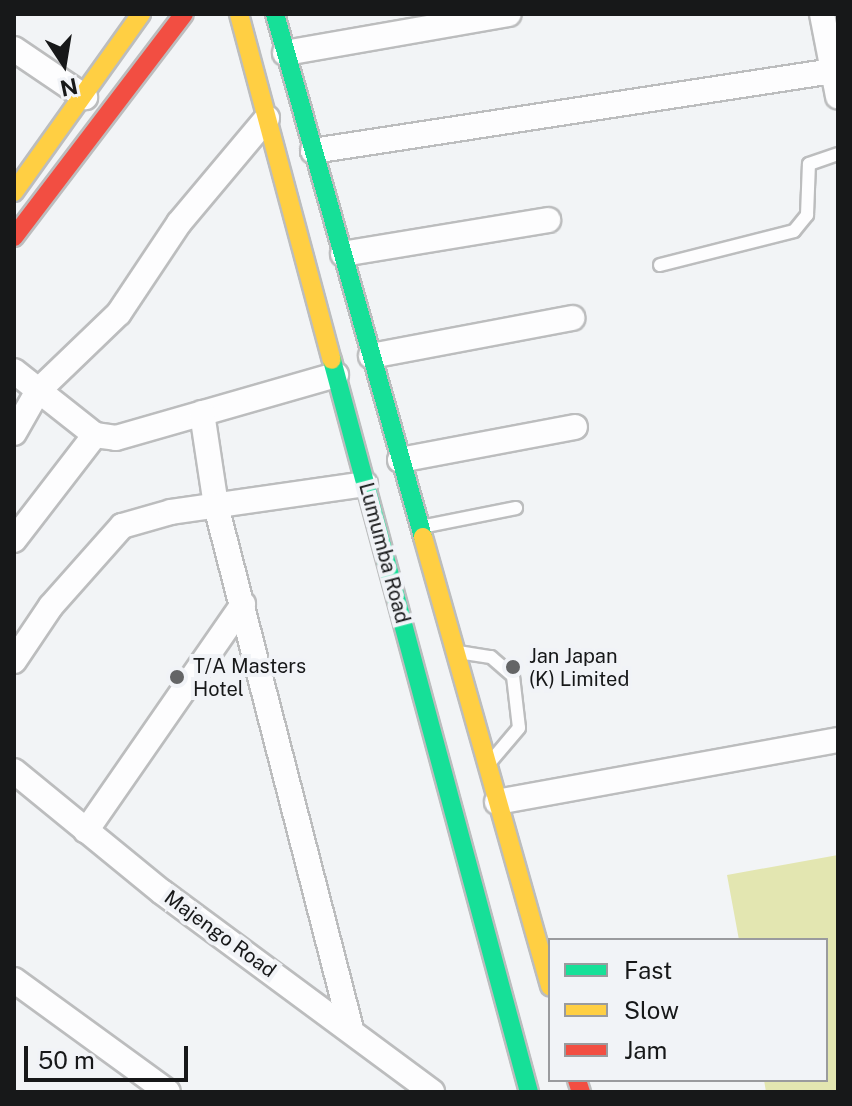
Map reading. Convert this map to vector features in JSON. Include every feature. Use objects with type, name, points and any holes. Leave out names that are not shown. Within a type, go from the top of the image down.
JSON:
[{"type":"main road","points":[[16,187],[85,97],[141,14]]},
{"type":"main road","points":[[14,237],[184,14]]},
{"type":"main road","name":"Lumumba Road","points":[[239,14],[527,1090]]},
{"type":"main road","name":"Lumumba Road","points":[[275,14],[548,979]]},
{"type":"street","points":[[285,53],[509,14]]},
{"type":"street","points":[[822,14],[838,96]]},
{"type":"street","points":[[14,49],[85,97]]},
{"type":"street","points":[[313,151],[834,65]]},
{"type":"street","points":[[14,433],[38,391],[119,313],[179,223],[267,118]]},
{"type":"street","points":[[343,254],[548,220]]},
{"type":"street","points":[[371,356],[572,318]]},
{"type":"street","points":[[14,371],[95,435],[116,438],[336,375]]},
{"type":"street","points":[[202,413],[216,506],[351,1029]]},
{"type":"street","points":[[400,460],[575,427]]},
{"type":"street","points":[[14,540],[95,435]]},
{"type":"street","points":[[14,661],[51,606],[122,526],[216,506],[365,484]]},
{"type":"street","points":[[86,831],[243,604]]},
{"type":"street","points":[[497,802],[838,740]]},
{"type":"street","name":"Majengo Road","points":[[14,771],[86,831],[429,1091]]},
{"type":"street","points":[[14,980],[168,1092]]},
{"type":"lane","points":[[660,265],[794,231],[807,215],[809,164],[838,154]]},
{"type":"lane","points":[[419,528],[516,508]]},
{"type":"lane","points":[[455,651],[491,657],[513,676],[519,728],[487,766]]},
{"type":"green space","points":[[838,855],[838,1092],[766,1092],[764,1082],[828,1082],[828,938],[739,938],[727,875]]},
{"type":"traffic: fast","points":[[275,14],[423,537]]},
{"type":"traffic: fast","points":[[332,360],[529,1092]]},
{"type":"traffic: slow","points":[[14,192],[141,14]]},
{"type":"traffic: slow","points":[[239,14],[332,360]]},
{"type":"traffic: slow","points":[[423,537],[548,979]]},
{"type":"traffic: jam","points":[[14,237],[184,14]]},
{"type":"traffic: jam","points":[[578,1082],[581,1092]]},
{"type":"place","name":"Jan Japan (K) Limited","points":[[513,667]]},
{"type":"place","name":"T/A Masters Hotel","points":[[177,677]]}]
